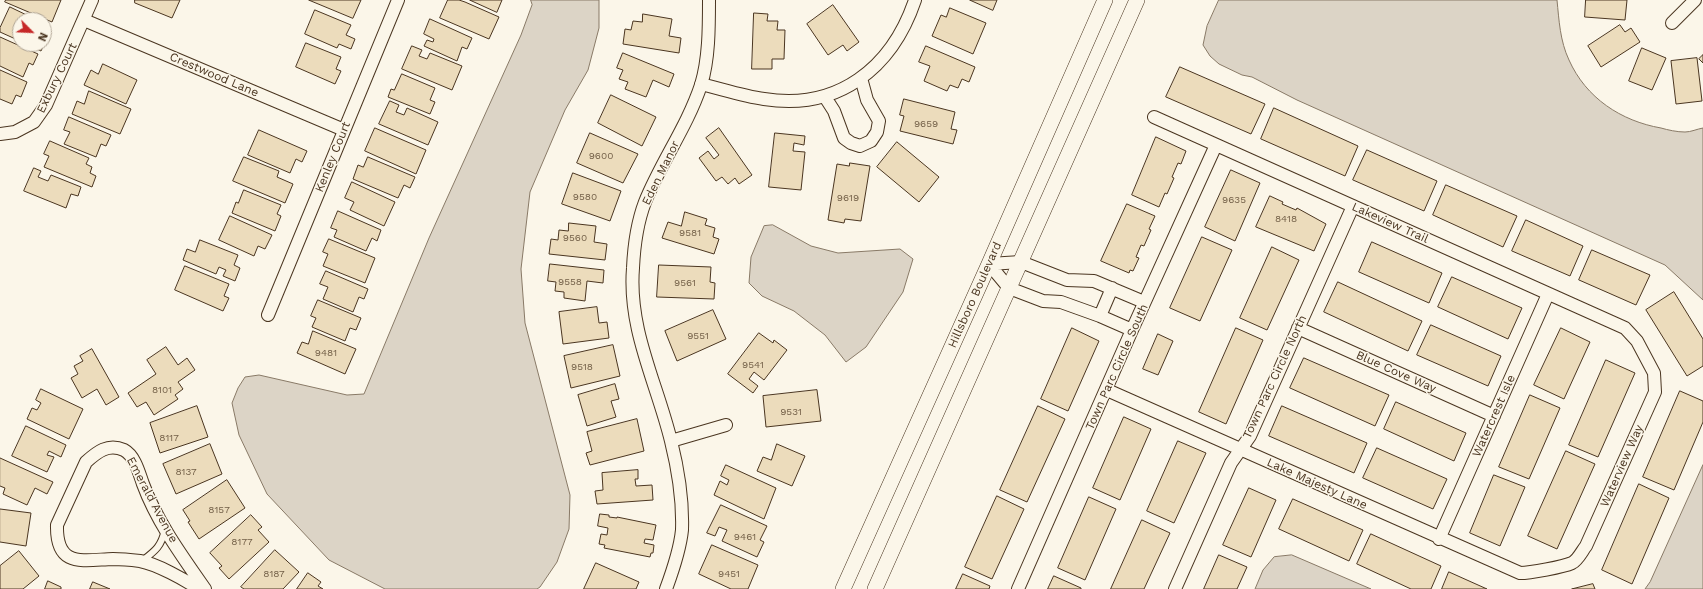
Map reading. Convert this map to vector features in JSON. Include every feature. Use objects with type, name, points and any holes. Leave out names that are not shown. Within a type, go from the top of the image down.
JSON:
[{"type":"street","name":"Exbury Court","points":[[0,134],[15,132],[34,122],[46,105],[92,0]]},
{"type":"street","name":"Kenley Court","points":[[268,315],[398,0]]},
{"type":"street","name":"Eden Manor","points":[[666,589],[675,566],[682,530],[680,495],[671,441],[638,334],[633,302],[632,269],[637,234],[645,203],[656,178],[690,115],[701,84],[707,51],[709,0]]},
{"type":"street","points":[[701,84],[764,99],[793,101],[825,97],[861,78],[881,60],[902,32],[915,0]]},
{"type":"street","name":"Hillsboro Boulevard","points":[[843,589],[989,264],[1105,0]]},
{"type":"street","points":[[875,589],[1137,0]]},
{"type":"street","points":[[1672,23],[1695,0]]},
{"type":"street","name":"Crestwood Lane","points":[[84,20],[344,130]]},
{"type":"street","points":[[825,97],[834,111],[844,138],[860,146],[871,141],[877,132],[879,121],[867,100],[861,78]]},
{"type":"street","name":"Lakeview Trail","points":[[1154,117],[1625,328]]},
{"type":"street","name":"Town Parc Circle South","points":[[1018,589],[1107,390],[1144,302],[1216,145]]},
{"type":"street","name":"Town Parc Circle North","points":[[1175,589],[1231,463],[1250,436],[1353,206]]},
{"type":"street","points":[[989,264],[1021,262],[1067,280],[1094,281],[1144,302]]},
{"type":"street","points":[[989,264],[1010,288],[1043,301],[1061,302],[1100,316],[1132,330]]},
{"type":"street","points":[[1100,316],[1112,288]]},
{"type":"street","name":"Watercrest Isle","points":[[1439,539],[1548,294]]},
{"type":"street","name":"Blue Cove Way","points":[[1298,328],[1494,416]]},
{"type":"street","name":"Waterview Way","points":[[1528,573],[1572,562],[1586,546],[1655,392],[1654,373],[1637,341],[1625,328]]},
{"type":"street","name":"Lake Majesty Lane","points":[[1107,390],[1512,571],[1528,573]]},
{"type":"street","points":[[671,441],[726,425]]},
{"type":"street","name":"Emerald Avenue","points":[[199,589],[181,577],[142,561],[114,559],[76,561],[67,557],[61,548],[57,536],[57,525],[86,462],[94,454],[104,448],[116,448],[125,451],[131,457],[138,468],[153,507],[205,589]]},
{"type":"lane","points":[[142,561],[156,551],[163,540],[166,529]]},
{"type":"shaded area","points":[[531,0],[599,0],[599,28],[588,70],[565,110],[530,192],[521,269],[525,323],[570,495],[569,529],[557,562],[540,587],[537,589],[385,589],[329,560],[267,494],[239,435],[232,403],[238,388],[245,377],[259,375],[347,395],[364,394],[429,238],[521,35],[532,5]]},
{"type":"shaded area","points":[[1219,0],[1557,0],[1560,30],[1569,60],[1576,74],[1585,86],[1606,106],[1632,120],[1646,125],[1682,132],[1690,132],[1703,128],[1703,300],[1665,265],[1297,100],[1252,77],[1242,75],[1219,64],[1210,56],[1203,45],[1207,26]]},
{"type":"shaded area","points":[[773,225],[811,246],[838,253],[900,249],[913,259],[903,292],[866,347],[846,362],[825,335],[794,311],[762,296],[749,283],[751,257],[764,226]]},
{"type":"shaded area","points":[[1703,465],[1703,589],[1645,589],[1650,582]]},
{"type":"shaded area","points":[[1292,555],[1371,589],[1255,589],[1263,570],[1274,557]]},
{"type":"building","points":[[6,0],[61,0],[52,22],[52,12],[28,12],[5,2]]},
{"type":"building","points":[[135,0],[180,0],[172,18],[135,3]]},
{"type":"building","points":[[309,0],[361,0],[353,18]]},
{"type":"building","points":[[448,0],[459,0],[465,2],[499,17],[489,39],[440,18]]},
{"type":"building","points":[[470,0],[502,0],[497,12]]},
{"type":"building","points":[[970,0],[997,0],[993,10]]},
{"type":"building","points":[[1586,0],[1627,0],[1625,20],[1585,17]]},
{"type":"building","points":[[833,5],[859,42],[847,51],[843,45],[828,55],[807,24]]},
{"type":"building","points":[[10,7],[20,12],[12,12],[12,37],[0,32],[0,28]]},
{"type":"building","points":[[950,8],[986,23],[973,54],[932,36],[941,15],[946,17]]},
{"type":"building","points":[[315,10],[351,25],[346,35],[355,39],[351,49],[339,44],[337,48],[305,34]]},
{"type":"building","points":[[754,13],[768,14],[767,21],[778,21],[777,30],[785,30],[784,59],[772,59],[772,69],[752,69]]},
{"type":"building","points":[[643,14],[672,19],[669,36],[681,38],[679,53],[623,44],[625,29],[631,30],[633,21],[642,22]]},
{"type":"building","points":[[430,19],[472,38],[467,49],[462,47],[457,61],[424,46],[427,40],[433,42],[434,39],[424,34]]},
{"type":"building","points":[[1620,25],[1625,32],[1631,28],[1640,42],[1601,67],[1588,46]]},
{"type":"building","points":[[0,37],[12,42],[12,52],[34,52],[38,54],[33,65],[29,63],[23,77],[0,66]]},
{"type":"building","points":[[306,43],[341,57],[336,69],[341,71],[335,84],[296,67]]},
{"type":"building","points":[[412,46],[422,50],[419,56],[427,59],[430,53],[462,66],[452,90],[402,69]]},
{"type":"building","points":[[926,46],[975,67],[969,82],[962,79],[958,88],[950,85],[947,91],[924,81],[930,66],[919,62]]},
{"type":"building","points":[[1642,48],[1666,58],[1652,90],[1629,81]]},
{"type":"building","points":[[623,53],[674,74],[669,87],[653,80],[646,97],[625,89],[628,82],[619,79],[623,70],[617,68]]},
{"type":"building","points":[[1703,55],[1703,63],[1699,59]]},
{"type":"building","points":[[1697,58],[1702,101],[1676,104],[1671,61]]},
{"type":"building","points":[[103,64],[137,80],[126,104],[84,85],[91,70],[98,74]]},
{"type":"building","points":[[1180,67],[1265,104],[1251,134],[1166,97]]},
{"type":"building","points":[[0,70],[27,82],[21,97],[16,95],[12,104],[0,99]]},
{"type":"building","points":[[402,74],[435,88],[430,100],[435,102],[430,114],[388,97],[391,89],[394,90]]},
{"type":"building","points":[[89,91],[131,109],[120,134],[72,114],[77,101],[84,104]]},
{"type":"building","points":[[611,95],[656,117],[642,146],[598,123]]},
{"type":"building","points":[[904,99],[955,112],[951,129],[957,130],[953,144],[900,131],[904,116],[900,115]]},
{"type":"building","points":[[390,101],[399,105],[396,112],[404,115],[407,108],[438,122],[428,145],[379,124]]},
{"type":"building","points":[[1274,108],[1358,146],[1345,176],[1261,139]]},
{"type":"building","points":[[69,117],[111,135],[106,146],[101,144],[96,157],[64,144],[70,132],[64,130]]},
{"type":"building","points":[[375,128],[426,150],[416,174],[365,151]]},
{"type":"building","points":[[719,128],[752,175],[739,184],[735,178],[728,184],[722,177],[716,181],[699,158],[708,151],[714,159],[719,155],[706,138]]},
{"type":"building","points":[[259,130],[307,151],[302,162],[296,159],[290,173],[248,155]]},
{"type":"building","points":[[590,133],[638,154],[623,183],[577,163]]},
{"type":"building","points":[[775,133],[805,136],[804,145],[794,143],[793,151],[805,152],[801,190],[769,187]]},
{"type":"building","points":[[1156,137],[1186,151],[1181,164],[1178,163],[1172,177],[1174,178],[1159,207],[1132,195]]},
{"type":"building","points":[[50,141],[89,158],[86,164],[92,167],[90,173],[96,176],[92,187],[44,167],[49,156],[44,154]]},
{"type":"building","points":[[897,142],[939,177],[919,202],[877,167]]},
{"type":"building","points":[[1367,150],[1437,181],[1424,211],[1353,180]]},
{"type":"building","points":[[244,157],[279,171],[277,177],[293,184],[285,203],[233,181]]},
{"type":"building","points":[[368,157],[415,177],[410,188],[404,185],[398,198],[353,179],[358,165],[363,167]]},
{"type":"building","points":[[850,163],[870,166],[861,221],[845,219],[844,223],[828,220],[837,164],[849,166]]},
{"type":"building","points":[[34,168],[41,171],[38,177],[48,181],[51,175],[81,187],[78,196],[71,194],[66,208],[24,191]]},
{"type":"building","points":[[1231,170],[1260,183],[1235,241],[1205,227]]},
{"type":"building","points":[[573,173],[621,191],[610,221],[562,204]]},
{"type":"building","points":[[352,182],[395,202],[384,226],[350,210],[354,202],[345,198]]},
{"type":"building","points":[[1446,185],[1517,216],[1503,247],[1433,215]]},
{"type":"building","points":[[244,190],[281,205],[277,214],[281,216],[275,231],[232,213],[236,202],[238,203]]},
{"type":"building","points":[[1270,196],[1283,202],[1282,204],[1296,210],[1297,208],[1326,224],[1314,251],[1256,227]]},
{"type":"building","points":[[1127,204],[1155,216],[1144,246],[1141,245],[1136,257],[1139,258],[1133,271],[1130,270],[1129,273],[1101,261]]},
{"type":"building","points":[[338,211],[381,230],[377,241],[372,238],[366,251],[334,237],[337,230],[331,228]]},
{"type":"building","points":[[685,212],[707,219],[705,225],[715,228],[713,237],[719,239],[714,254],[662,238],[668,222],[681,226]]},
{"type":"building","points":[[230,216],[272,235],[265,249],[258,246],[254,256],[219,240]]},
{"type":"building","points":[[1526,220],[1583,246],[1570,276],[1512,251]]},
{"type":"building","points":[[569,223],[596,226],[594,242],[607,244],[605,260],[549,254],[551,239],[558,240],[559,230],[568,231]]},
{"type":"building","points":[[1202,237],[1232,250],[1200,321],[1170,308]]},
{"type":"building","points":[[329,239],[375,258],[365,283],[323,266],[328,254],[323,252]]},
{"type":"building","points":[[200,240],[238,255],[234,265],[240,268],[235,281],[223,276],[226,270],[219,267],[216,274],[183,260],[187,249],[195,252]]},
{"type":"building","points":[[1372,242],[1442,273],[1429,303],[1359,272]]},
{"type":"building","points":[[1272,247],[1299,260],[1267,330],[1240,318]]},
{"type":"building","points":[[1592,250],[1650,275],[1636,305],[1579,280]]},
{"type":"building","points":[[550,264],[604,270],[603,283],[587,281],[585,301],[564,298],[564,292],[555,291],[556,282],[548,281]]},
{"type":"building","points":[[659,265],[711,267],[710,282],[715,283],[714,299],[657,297]]},
{"type":"building","points":[[185,266],[229,284],[224,296],[229,298],[223,311],[175,290]]},
{"type":"building","points":[[326,271],[368,289],[364,299],[359,297],[353,312],[323,299],[328,287],[320,284]]},
{"type":"building","points":[[1452,277],[1522,308],[1508,339],[1438,307]]},
{"type":"building","points":[[1338,282],[1422,321],[1408,351],[1324,312]]},
{"type":"building","points":[[1674,292],[1703,339],[1703,366],[1687,376],[1646,310]]},
{"type":"building","points":[[318,300],[361,318],[356,330],[350,328],[345,341],[312,327],[316,318],[311,316]]},
{"type":"building","points":[[597,307],[599,323],[607,322],[609,338],[563,344],[559,312]]},
{"type":"building","points":[[713,310],[726,339],[677,361],[665,331]]},
{"type":"building","points":[[1431,325],[1501,356],[1488,386],[1417,355]]},
{"type":"building","points":[[1072,328],[1099,341],[1068,411],[1041,399]]},
{"type":"building","points":[[1236,328],[1263,340],[1226,424],[1199,412]]},
{"type":"building","points":[[1561,328],[1590,342],[1564,399],[1534,385]]},
{"type":"building","points":[[313,331],[356,349],[345,374],[297,353],[302,342],[308,344]]},
{"type":"building","points":[[759,333],[773,343],[774,340],[787,350],[764,380],[754,372],[749,379],[758,386],[753,393],[728,374]]},
{"type":"building","points":[[1158,334],[1173,341],[1158,375],[1143,369]]},
{"type":"building","points":[[613,345],[620,376],[571,388],[564,356]]},
{"type":"building","points":[[166,347],[178,365],[187,358],[195,370],[178,382],[183,389],[175,395],[178,399],[154,415],[146,402],[137,407],[128,393],[156,374],[147,360]]},
{"type":"building","points":[[92,349],[119,397],[106,405],[97,389],[82,398],[71,378],[78,374],[74,366],[83,361],[80,356]]},
{"type":"building","points":[[1304,358],[1389,395],[1375,426],[1290,388]]},
{"type":"building","points":[[1606,360],[1635,373],[1598,457],[1569,445]]},
{"type":"building","points":[[615,384],[619,399],[611,401],[616,417],[587,426],[578,395]]},
{"type":"building","points":[[41,389],[83,409],[69,439],[27,419],[32,408],[37,410],[41,403],[36,400]]},
{"type":"building","points":[[817,390],[821,421],[766,427],[763,396]]},
{"type":"building","points":[[1680,391],[1703,401],[1703,422],[1674,490],[1643,477]]},
{"type":"building","points":[[1530,395],[1560,408],[1529,479],[1499,467]]},
{"type":"building","points":[[1396,402],[1466,433],[1454,461],[1384,429]]},
{"type":"building","points":[[197,406],[208,437],[160,453],[150,423]]},
{"type":"building","points":[[1038,406],[1065,419],[1027,502],[1000,490]]},
{"type":"building","points":[[1282,406],[1367,443],[1354,473],[1269,436]]},
{"type":"building","points":[[1124,417],[1151,429],[1120,500],[1093,488]]},
{"type":"building","points":[[637,419],[644,451],[590,465],[586,453],[592,451],[587,432]]},
{"type":"building","points":[[26,426],[66,445],[61,457],[49,451],[47,455],[54,457],[47,472],[12,456]]},
{"type":"building","points":[[1178,441],[1206,453],[1174,523],[1147,511]]},
{"type":"building","points":[[210,444],[222,474],[176,494],[163,464]]},
{"type":"building","points":[[777,444],[805,456],[792,486],[757,471],[763,457],[771,460]]},
{"type":"building","points":[[1377,448],[1447,479],[1433,509],[1363,478]]},
{"type":"building","points":[[1566,451],[1595,464],[1557,549],[1528,536]]},
{"type":"building","points":[[0,458],[53,482],[47,494],[35,488],[27,505],[3,494],[5,488],[0,486]]},
{"type":"building","points":[[726,465],[776,488],[764,519],[714,495],[720,481],[727,485],[729,480],[721,476]]},
{"type":"building","points":[[638,470],[638,479],[635,479],[636,486],[652,485],[653,500],[597,504],[595,491],[603,490],[602,473]]},
{"type":"building","points":[[1494,475],[1525,487],[1500,546],[1470,533]]},
{"type":"building","points":[[227,480],[245,508],[199,539],[188,522],[190,521],[183,510]]},
{"type":"building","points":[[1639,484],[1669,498],[1632,584],[1602,570]]},
{"type":"building","points":[[1249,488],[1276,500],[1251,557],[1223,545]]},
{"type":"building","points":[[997,496],[1024,509],[992,579],[965,567]]},
{"type":"building","points":[[1089,497],[1116,509],[1085,580],[1058,568]]},
{"type":"building","points":[[1293,499],[1363,530],[1349,561],[1279,529]]},
{"type":"building","points":[[721,505],[767,526],[760,540],[764,542],[757,557],[722,541],[727,530],[719,527],[715,536],[707,533]]},
{"type":"building","points":[[0,509],[31,513],[26,546],[0,542]]},
{"type":"building","points":[[600,514],[609,515],[609,517],[617,517],[656,525],[653,540],[645,539],[644,543],[654,545],[653,553],[651,553],[650,557],[604,548],[605,545],[599,544],[601,534],[607,535],[608,528],[598,526]]},
{"type":"building","points":[[251,515],[262,527],[258,530],[269,542],[229,579],[219,568],[222,566],[210,553]]},
{"type":"building","points":[[1142,520],[1170,533],[1144,589],[1111,589]]},
{"type":"building","points":[[1371,534],[1441,566],[1431,589],[1411,589],[1357,564]]},
{"type":"building","points":[[712,545],[758,565],[748,589],[731,589],[699,574]]},
{"type":"building","points":[[275,550],[299,572],[283,589],[244,589],[241,587]]},
{"type":"building","points":[[19,551],[39,576],[23,589],[0,589],[0,566]]},
{"type":"building","points":[[1219,555],[1247,567],[1237,589],[1204,589]]},
{"type":"building","points":[[596,563],[639,582],[636,589],[584,589]]},
{"type":"building","points":[[1449,572],[1487,589],[1442,589]]},
{"type":"building","points":[[308,573],[321,582],[318,586],[323,589],[297,589]]},
{"type":"building","points":[[963,574],[990,586],[989,589],[956,589]]},
{"type":"building","points":[[1054,576],[1081,588],[1081,589],[1048,589]]},
{"type":"building","points":[[48,581],[61,587],[61,589],[45,589]]},
{"type":"building","points":[[93,582],[110,589],[90,589]]},
{"type":"building","points":[[1593,584],[1595,589],[1572,589]]}]
